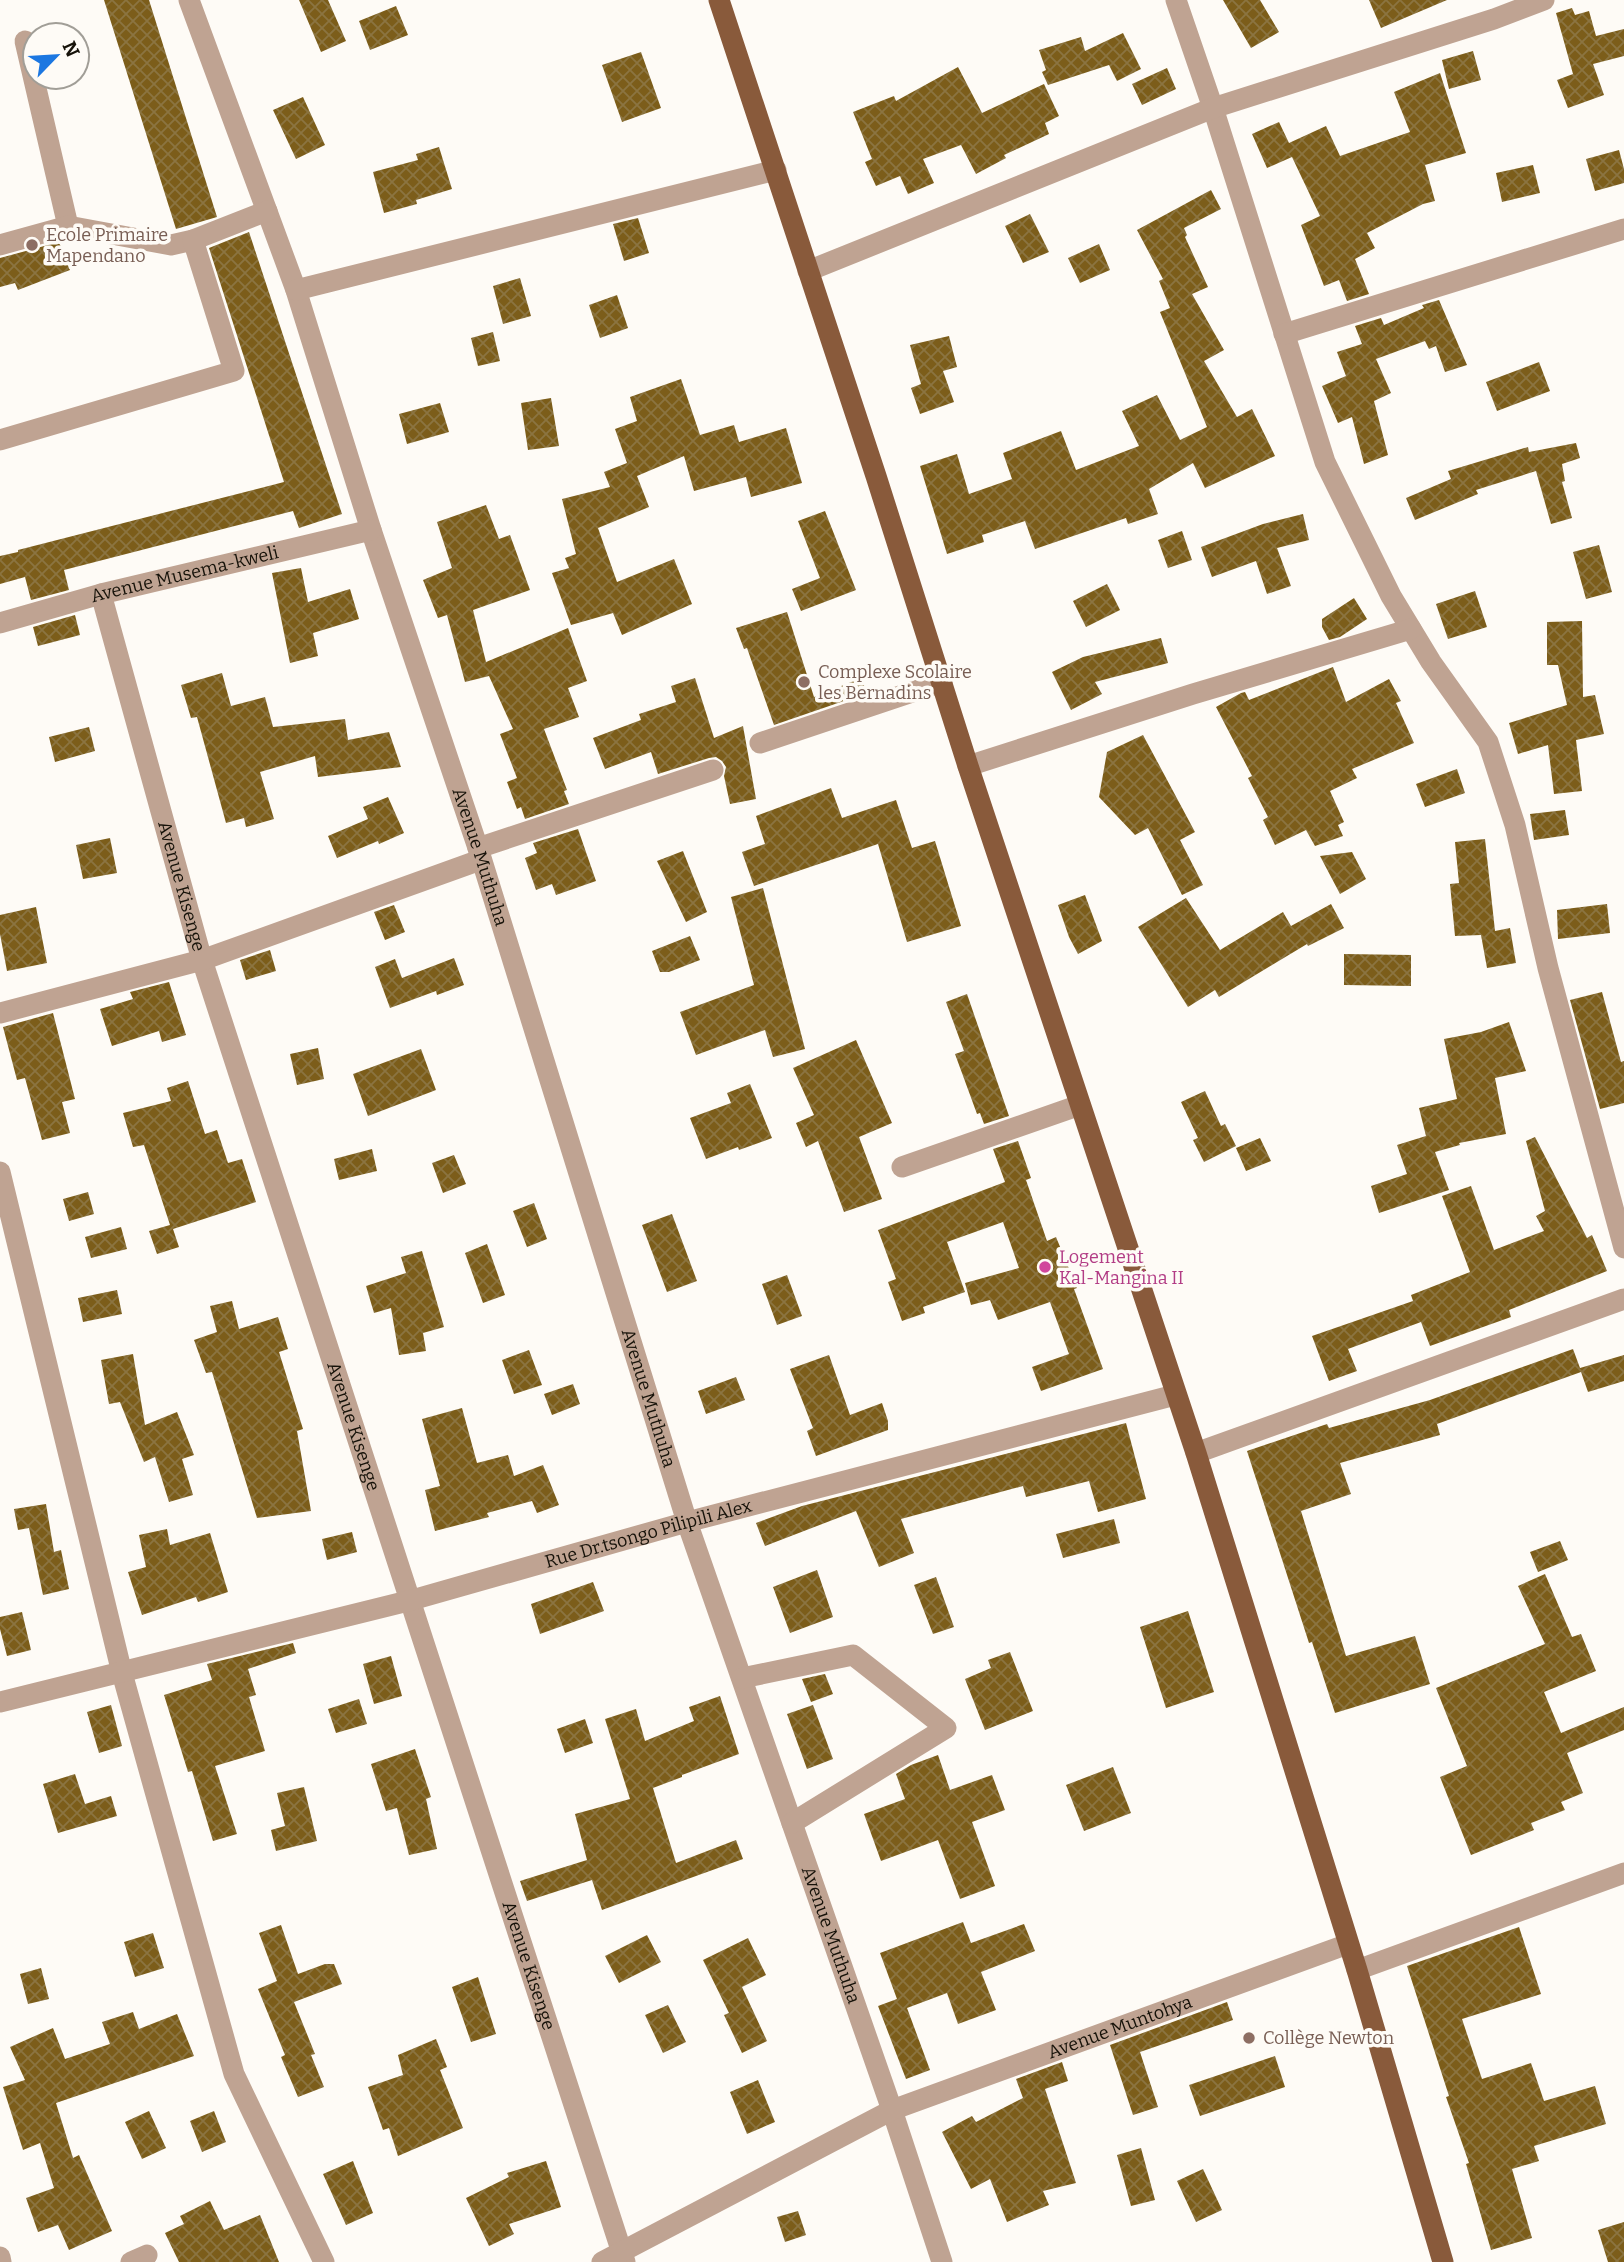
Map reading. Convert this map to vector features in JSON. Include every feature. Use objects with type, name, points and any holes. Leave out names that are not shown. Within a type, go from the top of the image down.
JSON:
[{"type":"main road","points":[[719,0],[968,766],[1196,1453],[1443,2262]]},
{"type":"street","name":"Avenue Muthuha","points":[[189,0],[296,290],[371,530],[479,854],[687,1522],[892,2110],[942,2262]]},
{"type":"street","points":[[1176,0],[1325,462],[1391,596],[1431,662],[1488,742],[1514,825],[1548,968],[1624,1248]]},
{"type":"street","points":[[808,271],[1213,108],[1494,19],[1544,0]]},
{"type":"street","points":[[37,91],[68,226]]},
{"type":"street","points":[[296,290],[776,170]]},
{"type":"street","points":[[0,245],[68,226],[171,244],[193,240],[267,211]]},
{"type":"street","points":[[1284,334],[1624,229]]},
{"type":"street","points":[[0,440],[234,371],[193,240]]},
{"type":"street","name":"Avenue Musema-kweli","points":[[0,623],[102,594],[371,530]]},
{"type":"street","name":"Avenue Kisenge","points":[[102,594],[202,960],[412,1600],[616,2259]]},
{"type":"street","points":[[968,766],[1193,694],[1411,629]]},
{"type":"street","points":[[760,743],[942,682]]},
{"type":"street","points":[[0,1013],[202,960],[479,854],[713,770]]},
{"type":"street","points":[[902,1167],[1080,1105]]},
{"type":"street","points":[[0,1172],[122,1673],[234,2074],[324,2262]]},
{"type":"street","points":[[1196,1453],[1624,1299]]},
{"type":"street","name":"Rue Dr.tsongo Pilipili Alex","points":[[0,1702],[412,1600],[687,1522],[1175,1395]]},
{"type":"street","points":[[742,1678],[853,1655],[946,1728],[792,1822]]},
{"type":"street","points":[[1356,1970],[1624,1873]]},
{"type":"street","name":"Avenue Muntohya","points":[[616,2259],[892,2110],[1348,1944]]},
{"type":"building","points":[[104,0],[149,0],[217,217],[176,229]]},
{"type":"building","points":[[299,0],[328,0],[346,41],[321,52]]},
{"type":"building","points":[[1223,0],[1260,0],[1279,32],[1251,48]]},
{"type":"building","points":[[1369,0],[1447,0],[1381,28]]},
{"type":"building","points":[[396,6],[408,35],[370,50],[359,21]]},
{"type":"building","points":[[1572,8],[1575,15],[1589,11],[1596,36],[1624,29],[1624,56],[1593,64],[1604,95],[1568,108],[1557,80],[1573,74],[1556,13]]},
{"type":"building","points":[[1123,33],[1141,69],[1117,81],[1109,65],[1048,85],[1042,72],[1046,70],[1039,50],[1081,37],[1085,51]]},
{"type":"building","points":[[1473,51],[1481,80],[1449,89],[1442,60]]},
{"type":"building","points":[[641,52],[661,108],[622,122],[602,65]]},
{"type":"building","points":[[958,67],[982,113],[1044,84],[1059,116],[1045,123],[1049,134],[1004,155],[1006,158],[976,174],[961,145],[923,159],[934,183],[908,194],[900,176],[876,186],[865,162],[872,159],[853,112],[894,96],[896,101]]},
{"type":"building","points":[[1167,68],[1176,89],[1142,105],[1132,84]]},
{"type":"building","points":[[1440,73],[1466,153],[1425,165],[1435,201],[1423,204],[1367,233],[1375,248],[1355,259],[1369,294],[1347,301],[1339,280],[1324,286],[1301,225],[1320,216],[1292,157],[1267,168],[1252,134],[1279,122],[1289,143],[1326,126],[1340,156],[1410,132],[1394,92]]},
{"type":"building","points":[[303,97],[325,145],[296,159],[273,110]]},
{"type":"building","points":[[439,147],[452,189],[416,200],[417,204],[384,213],[373,172],[418,160],[416,154]]},
{"type":"building","points":[[1619,150],[1624,183],[1595,191],[1586,159]]},
{"type":"building","points":[[1533,165],[1540,193],[1502,202],[1496,173]]},
{"type":"building","points":[[1211,190],[1221,209],[1184,228],[1187,235],[1185,237],[1208,287],[1192,294],[1224,350],[1204,361],[1237,417],[1252,409],[1275,456],[1205,488],[1193,463],[1149,489],[1158,514],[1128,524],[1126,518],[1035,549],[1025,521],[982,535],[984,542],[947,554],[920,466],[957,454],[969,494],[1012,479],[1003,453],[1061,431],[1076,470],[1139,446],[1122,411],[1157,395],[1180,440],[1207,427],[1160,312],[1170,308],[1159,281],[1163,279],[1137,230]]},
{"type":"building","points":[[1030,214],[1049,252],[1023,263],[1005,226]]},
{"type":"building","points":[[638,218],[649,253],[624,261],[613,224]]},
{"type":"building","points":[[249,232],[342,514],[299,528],[293,511],[64,570],[69,590],[31,600],[25,577],[0,584],[0,556],[284,482],[209,248]]},
{"type":"building","points":[[59,242],[70,270],[18,290],[15,283],[0,287],[0,258]]},
{"type":"building","points":[[1099,244],[1110,270],[1080,283],[1068,258]]},
{"type":"building","points":[[520,278],[531,316],[503,324],[493,286]]},
{"type":"building","points":[[617,295],[628,328],[600,338],[589,305]]},
{"type":"building","points":[[1439,300],[1467,365],[1445,372],[1436,346],[1429,349],[1425,341],[1376,359],[1391,393],[1374,401],[1388,455],[1364,464],[1352,417],[1338,423],[1322,386],[1346,376],[1337,352],[1362,344],[1355,326],[1381,318],[1384,325],[1424,308],[1422,305]]},
{"type":"building","points":[[493,332],[500,361],[478,366],[471,338]]},
{"type":"building","points":[[949,336],[957,367],[943,371],[954,402],[920,414],[911,388],[921,384],[910,345]]},
{"type":"building","points":[[1539,362],[1550,391],[1497,411],[1486,382]]},
{"type":"building","points":[[681,379],[700,435],[734,425],[739,442],[786,428],[802,483],[751,497],[746,477],[694,491],[684,456],[637,476],[649,507],[598,528],[617,582],[674,559],[692,604],[622,635],[613,613],[571,625],[552,573],[569,568],[565,558],[576,554],[562,499],[610,487],[604,472],[627,463],[615,429],[637,421],[630,397]]},
{"type":"building","points":[[551,398],[559,446],[528,450],[521,403]]},
{"type":"building","points":[[440,403],[449,432],[407,444],[399,414]]},
{"type":"building","points":[[1576,443],[1580,458],[1562,464],[1565,481],[1562,482],[1572,518],[1551,524],[1536,471],[1476,490],[1478,494],[1415,520],[1406,498],[1451,479],[1448,471],[1528,447],[1529,452]]},
{"type":"building","points":[[486,505],[499,539],[510,535],[530,590],[473,610],[486,662],[568,628],[587,681],[568,688],[579,717],[544,729],[567,790],[564,791],[569,804],[525,819],[521,807],[517,809],[507,782],[517,778],[500,734],[513,729],[489,676],[465,682],[447,615],[438,618],[423,580],[452,568],[437,522]]},
{"type":"building","points":[[825,511],[856,590],[801,611],[792,589],[820,578],[798,521]]},
{"type":"building","points":[[1303,514],[1309,540],[1277,548],[1291,586],[1267,594],[1256,561],[1212,577],[1201,547],[1263,524]]},
{"type":"building","points":[[1182,531],[1192,560],[1168,568],[1158,540]]},
{"type":"building","points":[[1599,545],[1612,592],[1586,599],[1573,552]]},
{"type":"building","points":[[301,568],[308,602],[350,589],[359,619],[313,633],[318,656],[290,663],[272,573]]},
{"type":"building","points":[[1107,584],[1120,610],[1086,627],[1073,601]]},
{"type":"building","points":[[1475,591],[1487,627],[1448,639],[1436,604]]},
{"type":"building","points":[[1354,598],[1367,619],[1340,637],[1329,640],[1322,627],[1322,619]]},
{"type":"building","points":[[787,612],[814,697],[861,678],[867,693],[774,725],[747,648],[744,649],[736,628]]},
{"type":"building","points":[[75,615],[80,635],[38,646],[33,627]]},
{"type":"building","points":[[1582,621],[1583,697],[1595,695],[1604,734],[1576,740],[1582,791],[1554,794],[1548,745],[1518,754],[1509,723],[1567,705],[1558,665],[1547,665],[1547,622]]},
{"type":"building","points":[[1161,638],[1168,663],[1095,682],[1102,694],[1071,710],[1052,672],[1083,657]]},
{"type":"building","points":[[1333,667],[1346,702],[1389,679],[1401,701],[1396,703],[1414,743],[1352,769],[1357,778],[1330,791],[1344,822],[1338,825],[1343,836],[1315,846],[1306,830],[1275,845],[1263,820],[1268,817],[1248,778],[1252,776],[1216,707],[1241,693],[1245,692],[1249,700]]},
{"type":"building","points":[[222,673],[231,706],[265,697],[273,727],[345,719],[348,740],[389,732],[401,767],[318,777],[315,756],[260,772],[274,819],[246,827],[244,818],[226,823],[197,717],[191,718],[181,685]]},
{"type":"building","points":[[695,678],[714,738],[743,726],[756,799],[730,804],[724,776],[726,767],[716,757],[658,774],[651,752],[605,769],[593,738],[641,720],[639,714],[676,702],[671,686]]},
{"type":"building","points":[[89,727],[95,751],[55,762],[49,737]]},
{"type":"building","points":[[1143,735],[1195,832],[1180,840],[1203,885],[1182,895],[1148,828],[1135,835],[1099,797],[1107,752]]},
{"type":"building","points":[[1457,769],[1465,793],[1425,807],[1416,784]]},
{"type":"building","points":[[831,788],[842,818],[896,800],[912,848],[935,841],[961,926],[907,942],[878,844],[754,886],[742,852],[765,844],[756,816]]},
{"type":"building","points":[[388,797],[404,833],[337,858],[328,836],[368,819],[363,807]]},
{"type":"building","points":[[1565,810],[1569,835],[1534,840],[1530,814]]},
{"type":"building","points":[[578,829],[596,881],[556,895],[552,884],[536,890],[525,858],[537,853],[533,843]]},
{"type":"building","points":[[110,838],[117,873],[83,879],[76,845]]},
{"type":"building","points":[[1485,839],[1495,931],[1510,928],[1516,963],[1487,968],[1481,935],[1455,936],[1450,884],[1459,883],[1455,842]]},
{"type":"building","points":[[683,851],[707,912],[686,922],[657,861]]},
{"type":"building","points":[[1352,852],[1366,879],[1340,894],[1320,856]]},
{"type":"building","points":[[763,888],[805,1049],[773,1057],[765,1030],[696,1055],[680,1012],[754,985],[731,897]]},
{"type":"building","points":[[1085,895],[1102,941],[1078,954],[1058,905]]},
{"type":"building","points":[[1186,898],[1220,950],[1283,912],[1291,926],[1331,904],[1344,928],[1308,946],[1307,944],[1219,997],[1215,990],[1188,1007],[1138,927]]},
{"type":"building","points":[[1607,904],[1610,933],[1558,939],[1557,910]]},
{"type":"building","points":[[394,905],[405,932],[385,940],[374,912]]},
{"type":"building","points":[[36,907],[47,963],[7,971],[0,934],[0,915]]},
{"type":"building","points":[[690,936],[700,960],[669,972],[660,972],[652,951]]},
{"type":"building","points":[[270,950],[276,971],[246,980],[240,960]]},
{"type":"building","points":[[1344,954],[1411,955],[1411,986],[1344,985]]},
{"type":"building","points":[[454,958],[464,985],[437,995],[436,991],[390,1008],[375,967],[395,959],[402,978]]},
{"type":"building","points":[[169,982],[186,1035],[162,1042],[159,1031],[112,1046],[100,1009],[133,999],[130,992]]},
{"type":"building","points":[[1602,992],[1621,1062],[1624,1061],[1624,1103],[1600,1109],[1570,1000]]},
{"type":"building","points":[[967,994],[1009,1116],[984,1124],[980,1113],[977,1114],[955,1054],[964,1051],[946,1002]]},
{"type":"building","points":[[53,1013],[75,1099],[62,1102],[70,1133],[42,1140],[25,1078],[17,1080],[3,1027]]},
{"type":"building","points":[[1509,1022],[1526,1071],[1495,1078],[1506,1134],[1459,1143],[1460,1145],[1435,1152],[1449,1190],[1379,1213],[1371,1186],[1407,1174],[1397,1145],[1426,1136],[1419,1108],[1457,1099],[1444,1039],[1481,1032]]},
{"type":"building","points":[[856,1040],[892,1123],[859,1137],[882,1199],[844,1212],[818,1141],[806,1147],[796,1123],[814,1115],[793,1068]]},
{"type":"building","points":[[318,1048],[324,1079],[297,1085],[290,1054]]},
{"type":"building","points":[[421,1049],[436,1090],[368,1116],[353,1074]]},
{"type":"building","points":[[188,1081],[205,1134],[217,1130],[228,1163],[242,1159],[256,1202],[173,1229],[179,1247],[157,1254],[149,1231],[170,1225],[144,1145],[133,1147],[123,1113],[171,1101],[167,1088]]},
{"type":"building","points":[[750,1084],[772,1138],[706,1159],[690,1118],[731,1103],[727,1093]]},
{"type":"building","points":[[1205,1091],[1221,1126],[1225,1124],[1236,1146],[1204,1162],[1193,1140],[1198,1138],[1181,1102]]},
{"type":"building","points":[[1535,1137],[1587,1238],[1592,1235],[1607,1271],[1509,1310],[1511,1317],[1430,1346],[1421,1322],[1348,1349],[1357,1371],[1329,1381],[1312,1336],[1413,1301],[1411,1295],[1470,1272],[1442,1196],[1471,1186],[1494,1250],[1544,1231],[1536,1216],[1545,1211],[1526,1141]]},
{"type":"building","points":[[1260,1138],[1271,1161],[1246,1171],[1236,1148]]},
{"type":"building","points":[[1018,1141],[1031,1178],[1026,1180],[1047,1241],[1056,1237],[1077,1288],[1074,1289],[1103,1369],[1041,1391],[1032,1367],[1069,1354],[1050,1302],[998,1320],[990,1300],[971,1305],[965,1283],[1019,1268],[1003,1222],[947,1242],[965,1292],[923,1307],[925,1313],[902,1321],[888,1282],[896,1279],[878,1230],[1005,1182],[993,1149]]},
{"type":"building","points":[[372,1149],[377,1171],[339,1180],[334,1159]]},
{"type":"building","points":[[454,1155],[466,1184],[443,1193],[432,1163]]},
{"type":"building","points":[[88,1192],[94,1214],[69,1221],[63,1199]]},
{"type":"building","points":[[534,1203],[547,1239],[527,1247],[513,1211]]},
{"type":"building","points":[[672,1214],[697,1281],[667,1292],[642,1225]]},
{"type":"building","points":[[121,1227],[127,1249],[91,1258],[85,1237]]},
{"type":"building","points":[[487,1244],[505,1295],[483,1303],[465,1253]]},
{"type":"building","points":[[422,1251],[444,1327],[423,1333],[426,1351],[399,1355],[391,1308],[374,1313],[366,1286],[406,1273],[401,1257]]},
{"type":"building","points":[[787,1275],[802,1316],[777,1325],[762,1284]]},
{"type":"building","points":[[117,1290],[122,1314],[83,1322],[78,1298]]},
{"type":"building","points":[[232,1301],[239,1329],[278,1317],[288,1349],[279,1352],[303,1429],[297,1431],[311,1511],[257,1518],[212,1372],[206,1373],[194,1340],[217,1332],[210,1306]]},
{"type":"building","points":[[1573,1349],[1580,1368],[1624,1355],[1624,1381],[1588,1392],[1581,1372],[1437,1424],[1440,1435],[1340,1463],[1351,1494],[1301,1511],[1346,1656],[1415,1636],[1430,1684],[1335,1713],[1312,1642],[1309,1643],[1247,1451],[1327,1424],[1329,1428],[1430,1400]]},
{"type":"building","points":[[529,1350],[542,1385],[514,1394],[502,1360]]},
{"type":"building","points":[[133,1354],[145,1425],[177,1412],[194,1455],[182,1459],[193,1495],[169,1502],[155,1457],[144,1462],[120,1402],[109,1404],[101,1360]]},
{"type":"building","points":[[829,1355],[850,1415],[882,1403],[888,1430],[816,1456],[807,1431],[813,1428],[790,1369]]},
{"type":"building","points":[[736,1377],[745,1400],[706,1414],[698,1391]]},
{"type":"building","points":[[573,1384],[580,1404],[552,1415],[544,1394]]},
{"type":"building","points":[[462,1408],[477,1463],[508,1455],[514,1476],[543,1465],[559,1505],[537,1513],[532,1501],[487,1513],[489,1517],[435,1531],[425,1490],[440,1486],[422,1419]]},
{"type":"building","points":[[1126,1423],[1146,1499],[1098,1512],[1089,1481],[1026,1497],[1023,1486],[901,1519],[914,1553],[879,1567],[856,1511],[765,1546],[756,1523],[802,1506]]},
{"type":"building","points":[[46,1504],[54,1552],[61,1550],[69,1589],[43,1595],[29,1528],[18,1530],[14,1509]]},
{"type":"building","points":[[1114,1519],[1120,1543],[1063,1558],[1056,1534]]},
{"type":"building","points":[[167,1529],[170,1545],[210,1533],[228,1592],[198,1602],[196,1597],[142,1615],[128,1572],[146,1567],[139,1535]]},
{"type":"building","points":[[352,1532],[357,1552],[327,1560],[322,1539]]},
{"type":"building","points":[[1560,1541],[1568,1560],[1538,1572],[1530,1552]]},
{"type":"building","points":[[817,1570],[833,1617],[790,1633],[773,1587]]},
{"type":"building","points":[[1545,1574],[1572,1637],[1581,1634],[1596,1671],[1544,1692],[1561,1733],[1624,1707],[1624,1730],[1567,1753],[1583,1793],[1561,1802],[1565,1810],[1531,1823],[1534,1830],[1471,1855],[1440,1777],[1467,1766],[1436,1688],[1545,1644],[1518,1586]]},
{"type":"building","points":[[936,1577],[954,1627],[933,1634],[914,1585]]},
{"type":"building","points":[[593,1582],[604,1611],[540,1634],[531,1604]]},
{"type":"building","points":[[1188,1611],[1214,1692],[1166,1708],[1140,1627]]},
{"type":"building","points":[[22,1612],[31,1650],[7,1656],[0,1629],[0,1617]]},
{"type":"building","points":[[293,1643],[296,1653],[248,1669],[256,1695],[249,1697],[265,1751],[215,1766],[237,1834],[213,1841],[192,1771],[188,1772],[164,1695],[212,1680],[207,1664]]},
{"type":"building","points":[[1010,1652],[1033,1711],[985,1730],[965,1679],[991,1668],[988,1660]]},
{"type":"building","points":[[391,1656],[402,1696],[374,1704],[363,1664]]},
{"type":"building","points":[[825,1674],[833,1694],[811,1702],[802,1679]]},
{"type":"building","points":[[720,1696],[739,1754],[653,1788],[676,1863],[736,1840],[743,1859],[602,1910],[592,1880],[527,1901],[520,1881],[587,1860],[575,1814],[630,1799],[605,1719],[636,1709],[645,1741],[694,1721],[689,1707]]},
{"type":"building","points":[[359,1699],[367,1724],[336,1733],[328,1709]]},
{"type":"building","points":[[111,1705],[122,1746],[99,1753],[87,1712]]},
{"type":"building","points":[[813,1705],[833,1759],[807,1769],[787,1714]]},
{"type":"building","points":[[585,1719],[593,1743],[565,1753],[557,1729]]},
{"type":"building","points":[[415,1749],[431,1797],[426,1799],[437,1849],[409,1855],[397,1808],[386,1811],[371,1764]]},
{"type":"building","points":[[938,1755],[950,1790],[992,1775],[1005,1810],[972,1822],[995,1886],[960,1899],[938,1840],[881,1861],[864,1814],[905,1799],[896,1774]]},
{"type":"building","points":[[1113,1767],[1131,1813],[1084,1831],[1066,1785]]},
{"type":"building","points":[[75,1774],[85,1804],[111,1796],[117,1816],[58,1833],[43,1784]]},
{"type":"building","points":[[304,1787],[317,1841],[276,1851],[271,1830],[285,1826],[277,1793]]},
{"type":"building","points":[[963,1922],[971,1943],[1024,1924],[1035,1951],[981,1972],[996,2010],[958,2024],[947,1993],[907,2008],[930,2070],[906,2079],[878,2006],[897,1999],[880,1953]]},
{"type":"building","points":[[281,1925],[298,1974],[325,1964],[334,1964],[342,1984],[294,2002],[315,2054],[311,2055],[324,2087],[298,2097],[281,2057],[285,2055],[258,1989],[277,1981],[259,1933]]},
{"type":"building","points":[[1519,1927],[1541,1994],[1462,2019],[1482,2079],[1531,2063],[1544,2101],[1595,2086],[1606,2124],[1534,2146],[1539,2161],[1512,2169],[1532,2238],[1491,2250],[1466,2164],[1469,2163],[1446,2097],[1449,2096],[1407,1966]]},
{"type":"building","points":[[153,1933],[164,1968],[135,1977],[124,1942]]},
{"type":"building","points":[[647,1935],[661,1962],[619,1983],[605,1956]]},
{"type":"building","points":[[748,1938],[766,1975],[742,1987],[767,2041],[742,2053],[724,2015],[729,2013],[703,1960]]},
{"type":"building","points":[[41,1968],[49,1999],[28,2004],[20,1974]]},
{"type":"building","points":[[478,1977],[496,2034],[471,2042],[452,1987]]},
{"type":"building","points":[[1227,2002],[1233,2020],[1140,2052],[1158,2107],[1133,2115],[1110,2045]]},
{"type":"building","points":[[668,2005],[686,2042],[663,2053],[645,2015]]},
{"type":"building","points":[[133,2012],[139,2029],[177,2014],[194,2056],[56,2103],[73,2158],[79,2155],[112,2231],[69,2250],[58,2225],[38,2232],[26,2198],[54,2188],[40,2143],[23,2150],[3,2087],[25,2080],[10,2047],[53,2028],[65,2059],[110,2044],[102,2022]]},
{"type":"building","points":[[436,2039],[447,2067],[440,2070],[463,2128],[398,2156],[389,2128],[383,2130],[368,2087],[403,2075],[398,2055]]},
{"type":"building","points":[[1275,2056],[1285,2087],[1200,2116],[1189,2085]]},
{"type":"building","points":[[1062,2062],[1068,2081],[1045,2089],[1076,2183],[1043,2191],[1049,2205],[1007,2222],[990,2179],[971,2189],[942,2132],[972,2116],[976,2122],[1023,2098],[1016,2079]]},
{"type":"building","points":[[758,2080],[775,2122],[747,2134],[730,2092]]},
{"type":"building","points":[[149,2111],[166,2148],[142,2159],[125,2122]]},
{"type":"building","points":[[214,2111],[226,2142],[202,2152],[190,2121]]},
{"type":"building","points":[[1141,2148],[1155,2200],[1131,2206],[1117,2155]]},
{"type":"building","points":[[353,2161],[373,2213],[346,2225],[323,2174]]},
{"type":"building","points":[[546,2161],[561,2207],[509,2224],[514,2234],[489,2246],[466,2198],[509,2177],[507,2173]]},
{"type":"building","points":[[1203,2169],[1222,2210],[1196,2222],[1177,2181]]},
{"type":"building","points":[[210,2201],[224,2230],[260,2215],[279,2262],[179,2262],[165,2233],[184,2224],[180,2216]]},
{"type":"building","points":[[798,2211],[806,2235],[785,2242],[777,2217]]},
{"type":"building","points":[[1624,2222],[1624,2262],[1608,2262],[1598,2230]]},
{"type":"place","name":"Ecole Primaire Mapendano","points":[[32,245]]},
{"type":"place","name":"Complexe Scolaire les Bernadins","points":[[804,682]]},
{"type":"place","name":"Logement Kal-Mangina II","points":[[1045,1267]]},
{"type":"place","name":"Collège Newton","points":[[1249,2038]]}]
